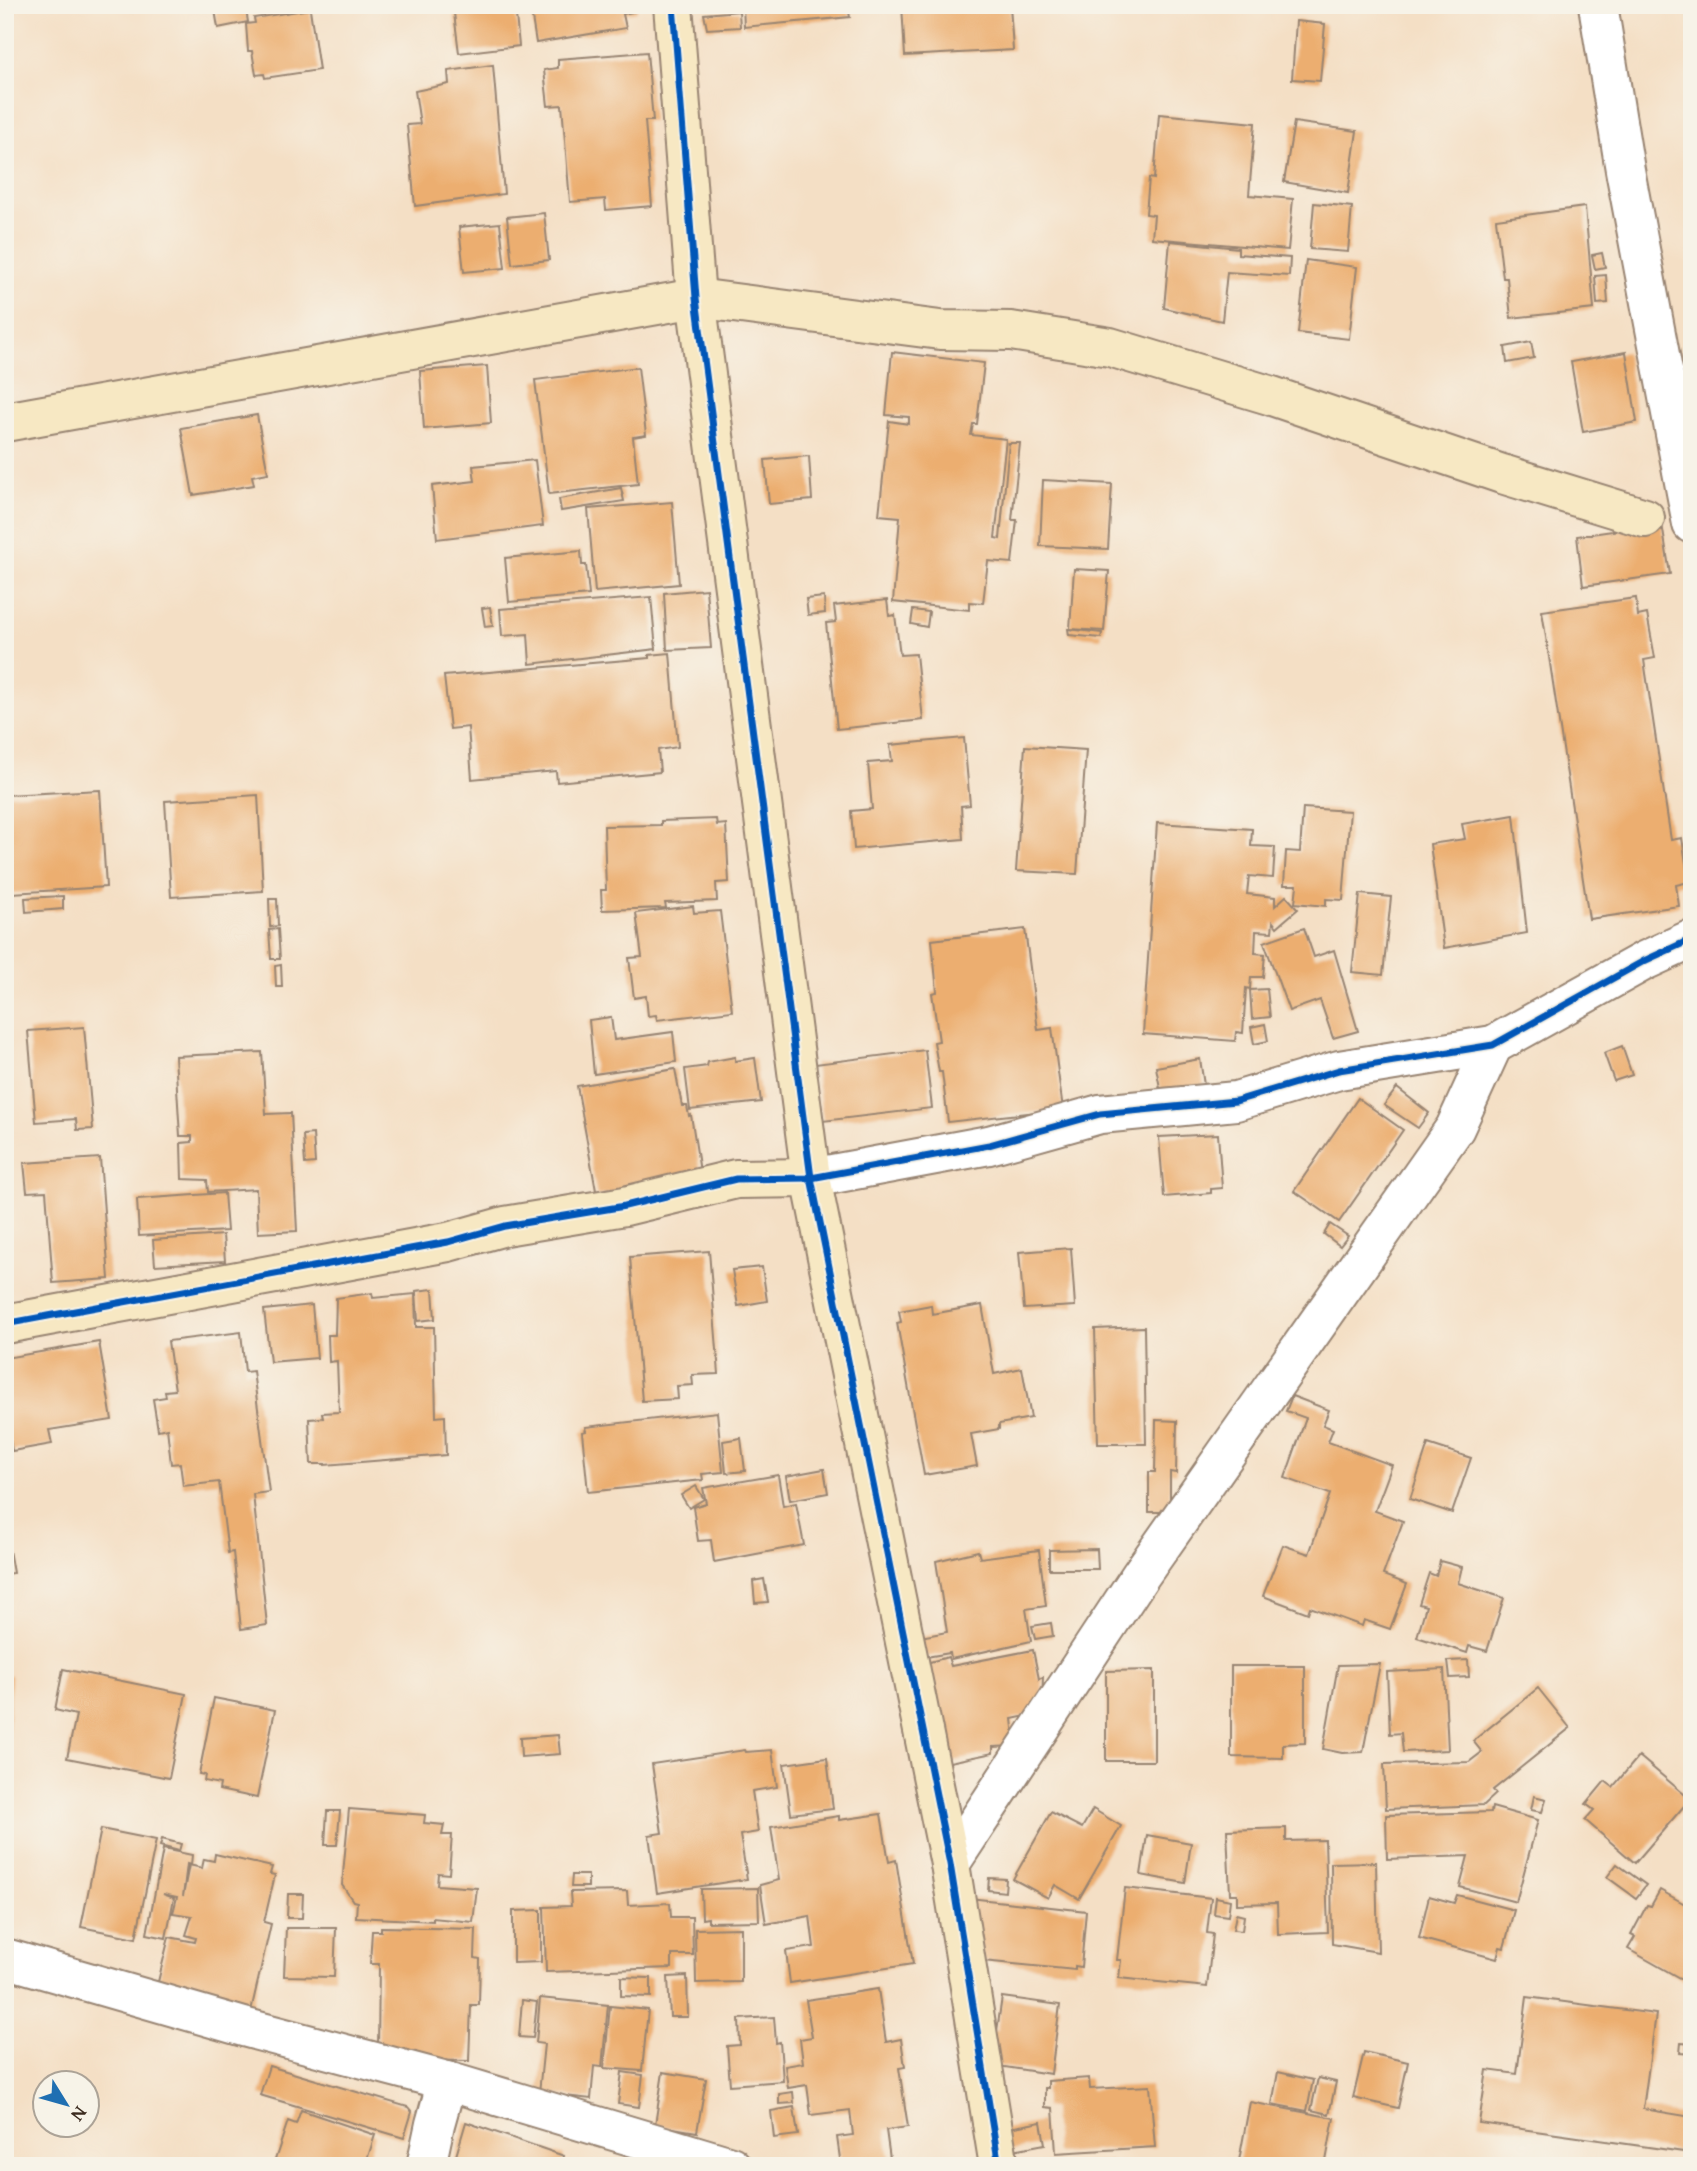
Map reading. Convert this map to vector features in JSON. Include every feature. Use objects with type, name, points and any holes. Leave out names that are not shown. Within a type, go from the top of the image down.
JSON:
[{"type":"street","points":[[673,5],[696,298],[811,1178],[950,1864],[999,2166]]},
{"type":"street","points":[[5,422],[696,298],[940,330],[1011,331],[1110,347],[1269,395],[1502,474],[1644,518],[1692,525],[1627,184],[1598,5]]},
{"type":"street","points":[[5,1324],[448,1242],[505,1226],[625,1206],[736,1179],[811,1178],[989,1144],[1100,1114],[1236,1101],[1339,1070],[1493,1045],[1644,961],[1692,939]]},
{"type":"street","points":[[950,1864],[1140,1576],[1455,1128],[1493,1045]]},
{"type":"street","points":[[5,1958],[247,2028],[447,2081],[731,2166]]},
{"type":"street","points":[[426,2166],[447,2081]]},
{"type":"building","points":[[212,5],[267,7],[246,10],[248,22],[218,28]]},
{"type":"building","points":[[453,5],[515,5],[519,46],[459,53]]},
{"type":"building","points":[[530,5],[636,5],[637,11],[623,14],[626,28],[536,43]]},
{"type":"building","points":[[743,5],[857,5],[857,10],[849,12],[850,17],[744,27]]},
{"type":"building","points":[[902,5],[1010,5],[1013,50],[905,56]]},
{"type":"building","points":[[310,9],[319,70],[265,78],[264,74],[256,75],[252,51],[248,51],[246,24],[255,23],[254,18]]},
{"type":"building","points":[[739,11],[740,27],[707,29],[704,14]]},
{"type":"building","points":[[1296,21],[1325,24],[1320,81],[1292,79]]},
{"type":"building","points":[[647,52],[653,121],[645,121],[652,206],[606,210],[605,199],[570,202],[562,105],[548,106],[544,70],[558,68],[558,59]]},
{"type":"building","points":[[493,65],[504,194],[415,206],[407,125],[420,124],[415,91],[449,84],[448,71]]},
{"type":"building","points":[[1159,114],[1255,123],[1249,195],[1293,199],[1288,250],[1152,238],[1154,215],[1146,214],[1149,178],[1154,179]]},
{"type":"building","points":[[1294,122],[1357,131],[1348,193],[1284,182]]},
{"type":"building","points":[[1314,203],[1352,207],[1348,252],[1310,249]]},
{"type":"building","points":[[1585,207],[1594,309],[1511,318],[1496,219]]},
{"type":"building","points":[[544,213],[549,260],[512,264],[507,217]]},
{"type":"building","points":[[500,223],[505,268],[464,272],[459,227]]},
{"type":"building","points":[[1170,241],[1238,248],[1238,254],[1290,258],[1289,276],[1227,272],[1222,321],[1164,308]]},
{"type":"building","points":[[1602,253],[1605,267],[1595,269],[1592,255]]},
{"type":"building","points":[[1306,260],[1357,267],[1349,339],[1298,333]]},
{"type":"building","points":[[1606,275],[1608,303],[1597,304],[1595,276]]},
{"type":"building","points":[[1531,342],[1534,358],[1507,363],[1505,347]]},
{"type":"building","points":[[892,352],[984,363],[977,424],[973,424],[971,435],[1006,439],[995,538],[1000,539],[1009,443],[1020,443],[1012,520],[1017,520],[1012,563],[988,561],[983,603],[969,602],[969,610],[893,602],[900,517],[879,515],[889,421],[909,424],[909,417],[886,415]]},
{"type":"building","points":[[1626,352],[1637,422],[1583,432],[1571,362]]},
{"type":"building","points":[[487,366],[491,423],[424,429],[420,371]]},
{"type":"building","points":[[638,367],[646,435],[633,437],[638,484],[549,494],[535,380]]},
{"type":"building","points":[[257,415],[268,473],[252,476],[254,485],[193,495],[181,428]]},
{"type":"building","points":[[809,456],[812,500],[769,504],[765,460]]},
{"type":"building","points":[[535,460],[543,526],[437,539],[432,486],[475,481],[473,466]]},
{"type":"building","points":[[1043,480],[1112,484],[1108,549],[1040,546]]},
{"type":"building","points":[[621,488],[624,501],[561,511],[559,499]]},
{"type":"building","points":[[672,502],[679,584],[595,592],[588,509]]},
{"type":"building","points":[[1662,524],[1670,574],[1583,586],[1577,536]]},
{"type":"building","points":[[581,551],[582,565],[586,565],[589,595],[509,602],[505,558]]},
{"type":"building","points":[[1074,569],[1109,571],[1104,631],[1070,629]]},
{"type":"building","points":[[706,589],[711,648],[667,650],[664,593]]},
{"type":"building","points":[[651,597],[656,649],[530,664],[528,634],[502,636],[500,609]]},
{"type":"building","points":[[824,597],[825,613],[808,615],[806,599]]},
{"type":"building","points":[[1636,598],[1638,616],[1647,614],[1655,658],[1644,660],[1671,840],[1682,838],[1689,882],[1676,885],[1679,906],[1589,919],[1542,611]]},
{"type":"building","points":[[887,600],[889,616],[895,615],[900,655],[916,654],[923,720],[837,729],[826,623],[836,622],[834,606]]},
{"type":"building","points":[[490,607],[493,626],[485,627],[482,608]]},
{"type":"building","points":[[913,610],[929,612],[927,627],[911,624]]},
{"type":"building","points":[[1068,629],[1102,633],[1101,638],[1069,635]]},
{"type":"building","points":[[670,653],[678,747],[658,750],[660,772],[557,782],[556,771],[472,779],[468,727],[450,729],[444,676],[649,658],[649,655]]},
{"type":"building","points":[[964,738],[970,805],[961,806],[963,839],[854,849],[851,811],[872,809],[868,763],[892,761],[890,745]]},
{"type":"building","points":[[1025,746],[1086,750],[1077,874],[1016,871]]},
{"type":"building","points":[[100,790],[106,887],[12,893],[6,795]]},
{"type":"building","points":[[258,795],[263,891],[171,897],[165,801]]},
{"type":"building","points":[[1303,808],[1350,811],[1343,900],[1326,899],[1326,906],[1295,903],[1297,885],[1284,885],[1286,851],[1300,852]]},
{"type":"building","points":[[1514,815],[1527,933],[1444,948],[1430,844],[1465,839],[1462,824]]},
{"type":"building","points":[[716,819],[717,825],[726,824],[729,882],[716,883],[717,901],[665,903],[666,908],[602,910],[601,890],[606,890],[604,826],[661,825],[661,821]]},
{"type":"building","points":[[1157,823],[1252,829],[1251,846],[1275,847],[1273,878],[1249,876],[1247,894],[1275,897],[1275,906],[1286,896],[1298,909],[1277,927],[1273,922],[1272,932],[1256,931],[1255,953],[1265,954],[1263,977],[1251,977],[1250,989],[1246,988],[1243,1033],[1236,1032],[1235,1041],[1143,1034]]},
{"type":"building","points":[[1360,894],[1391,897],[1383,975],[1352,972]]},
{"type":"building","points":[[63,896],[63,909],[26,912],[25,898]]},
{"type":"building","points":[[269,899],[277,899],[278,926],[270,927]]},
{"type":"building","points":[[693,906],[694,913],[720,911],[732,1011],[657,1020],[656,1015],[648,1016],[646,996],[634,998],[629,958],[642,957],[636,913]]},
{"type":"building","points":[[1304,928],[1314,957],[1334,950],[1358,1031],[1333,1038],[1320,1000],[1289,1011],[1264,942]]},
{"type":"building","points":[[278,929],[280,959],[271,959],[269,930]]},
{"type":"building","points":[[1025,929],[1038,1030],[1052,1028],[1063,1109],[948,1122],[942,1072],[939,1072],[934,1042],[939,1041],[932,993],[937,992],[932,940]]},
{"type":"building","points":[[281,965],[282,987],[276,987],[275,966]]},
{"type":"building","points":[[1267,989],[1270,1017],[1252,1019],[1250,990]]},
{"type":"building","points":[[611,1017],[614,1040],[673,1032],[676,1062],[594,1074],[589,1020]]},
{"type":"building","points":[[1265,1024],[1268,1041],[1254,1044],[1251,1027]]},
{"type":"building","points":[[84,1027],[93,1129],[77,1130],[76,1119],[36,1122],[28,1031]]},
{"type":"building","points":[[1622,1046],[1632,1075],[1614,1081],[1604,1053]]},
{"type":"building","points":[[925,1050],[932,1108],[823,1121],[815,1064]]},
{"type":"building","points":[[262,1052],[266,1114],[291,1113],[297,1231],[258,1233],[256,1189],[208,1192],[207,1180],[182,1179],[181,1143],[192,1142],[192,1136],[180,1136],[175,1056]]},
{"type":"building","points":[[735,1057],[735,1061],[755,1058],[761,1102],[690,1110],[685,1069],[707,1066],[708,1062]]},
{"type":"building","points":[[1200,1059],[1204,1085],[1161,1093],[1156,1067]]},
{"type":"building","points":[[675,1069],[682,1106],[687,1106],[689,1116],[691,1115],[701,1178],[597,1196],[577,1086]]},
{"type":"building","points":[[1397,1088],[1429,1113],[1418,1128],[1384,1105]]},
{"type":"building","points":[[1358,1098],[1403,1130],[1339,1222],[1294,1191]]},
{"type":"building","points":[[313,1134],[315,1163],[305,1164],[303,1135]]},
{"type":"building","points":[[1218,1134],[1222,1188],[1211,1189],[1211,1193],[1164,1197],[1159,1137]]},
{"type":"building","points":[[100,1158],[109,1279],[53,1283],[46,1191],[27,1192],[24,1163]]},
{"type":"building","points":[[224,1193],[227,1231],[139,1236],[137,1199]]},
{"type":"building","points":[[1330,1224],[1348,1236],[1340,1246],[1324,1234]]},
{"type":"building","points":[[223,1235],[225,1261],[155,1265],[153,1240]]},
{"type":"building","points":[[1071,1248],[1075,1306],[1024,1309],[1019,1252]]},
{"type":"building","points":[[709,1251],[719,1374],[692,1375],[693,1385],[677,1386],[678,1399],[642,1401],[630,1257]]},
{"type":"building","points":[[762,1267],[767,1301],[738,1306],[732,1270]]},
{"type":"building","points":[[433,1289],[435,1319],[418,1321],[416,1291]]},
{"type":"building","points":[[372,1293],[373,1298],[415,1294],[416,1327],[434,1327],[436,1417],[445,1416],[446,1455],[311,1464],[309,1419],[323,1418],[322,1413],[339,1412],[337,1361],[329,1362],[328,1335],[335,1335],[336,1298]]},
{"type":"building","points":[[312,1305],[317,1358],[270,1362],[264,1310]]},
{"type":"building","points":[[931,1305],[932,1314],[982,1305],[994,1374],[1022,1368],[1031,1418],[999,1424],[999,1429],[971,1434],[977,1466],[924,1475],[897,1323],[901,1322],[899,1311]]},
{"type":"building","points":[[1144,1327],[1146,1444],[1098,1444],[1095,1329]]},
{"type":"building","points":[[241,1332],[245,1372],[253,1371],[269,1492],[253,1494],[267,1625],[241,1629],[233,1552],[228,1553],[219,1482],[183,1486],[180,1463],[171,1464],[167,1428],[158,1430],[153,1399],[166,1397],[165,1391],[175,1390],[168,1341]]},
{"type":"building","points":[[99,1342],[112,1420],[49,1430],[52,1444],[12,1451],[10,1440],[5,1441],[5,1358]]},
{"type":"building","points":[[1292,1396],[1329,1410],[1323,1425],[1333,1429],[1328,1442],[1392,1465],[1375,1511],[1403,1521],[1383,1575],[1407,1584],[1390,1629],[1364,1620],[1362,1626],[1310,1607],[1308,1613],[1263,1596],[1283,1545],[1309,1554],[1330,1494],[1285,1478],[1306,1418],[1286,1411]]},
{"type":"building","points":[[717,1412],[723,1472],[702,1474],[703,1480],[588,1492],[582,1432],[586,1431],[585,1427]]},
{"type":"building","points":[[1156,1420],[1177,1421],[1176,1473],[1170,1472],[1170,1512],[1149,1512],[1149,1472],[1155,1472]]},
{"type":"building","points":[[741,1438],[745,1471],[726,1473],[723,1441]]},
{"type":"building","points":[[1428,1444],[1471,1458],[1452,1513],[1410,1499]]},
{"type":"building","points":[[824,1469],[828,1493],[790,1500],[786,1476]]},
{"type":"building","points":[[778,1475],[783,1506],[796,1503],[804,1545],[714,1562],[711,1540],[698,1541],[693,1507],[706,1503],[703,1488]]},
{"type":"building","points":[[696,1486],[704,1499],[689,1508],[681,1495]]},
{"type":"building","points":[[5,1527],[13,1573],[5,1574]]},
{"type":"building","points":[[1097,1549],[1098,1569],[1049,1569],[1049,1550]]},
{"type":"building","points":[[1039,1550],[1046,1606],[1026,1609],[1031,1641],[951,1659],[950,1653],[920,1658],[915,1638],[947,1632],[936,1561],[978,1551],[980,1558]]},
{"type":"building","points":[[1440,1561],[1462,1567],[1458,1583],[1504,1598],[1487,1651],[1469,1646],[1467,1653],[1417,1637],[1426,1606],[1419,1604],[1429,1573],[1436,1576]]},
{"type":"building","points":[[764,1579],[768,1602],[755,1603],[753,1581]]},
{"type":"building","points":[[1051,1623],[1053,1636],[1035,1639],[1032,1626]]},
{"type":"building","points":[[1033,1650],[1039,1679],[1043,1677],[1042,1701],[1036,1714],[1012,1719],[1015,1746],[993,1747],[993,1753],[940,1764],[926,1663],[948,1657],[951,1666]]},
{"type":"building","points":[[1468,1660],[1469,1677],[1450,1678],[1448,1661]]},
{"type":"building","points":[[1380,1664],[1363,1752],[1342,1753],[1323,1749],[1338,1665]]},
{"type":"building","points":[[1231,1666],[1305,1666],[1305,1743],[1283,1744],[1283,1758],[1231,1757]]},
{"type":"building","points":[[63,1669],[186,1694],[169,1778],[67,1758],[76,1715],[55,1710]]},
{"type":"building","points":[[1444,1669],[1448,1750],[1403,1752],[1401,1733],[1390,1734],[1387,1672]]},
{"type":"building","points":[[1154,1670],[1154,1761],[1106,1761],[1106,1671]]},
{"type":"building","points":[[5,1675],[11,1675],[8,1741],[5,1741]]},
{"type":"building","points":[[1538,1688],[1570,1728],[1493,1790],[1496,1794],[1484,1805],[1386,1809],[1384,1764],[1469,1762],[1482,1752],[1473,1741]]},
{"type":"building","points":[[214,1698],[275,1710],[257,1798],[219,1790],[220,1784],[204,1781],[205,1775],[199,1774]]},
{"type":"building","points":[[558,1735],[560,1754],[521,1757],[520,1738]]},
{"type":"building","points":[[745,1750],[772,1750],[777,1787],[752,1791],[758,1832],[740,1835],[747,1879],[657,1893],[649,1835],[662,1833],[652,1764]]},
{"type":"building","points":[[1639,1756],[1690,1799],[1635,1863],[1585,1820],[1594,1810],[1586,1804],[1605,1781],[1613,1787]]},
{"type":"building","points":[[827,1758],[833,1809],[791,1814],[784,1764]]},
{"type":"building","points":[[1534,1796],[1546,1799],[1542,1812],[1531,1810]]},
{"type":"building","points":[[1492,1807],[1538,1820],[1516,1902],[1460,1887],[1468,1856],[1387,1859],[1386,1815],[1491,1812]]},
{"type":"building","points":[[349,1809],[425,1815],[424,1823],[444,1825],[442,1835],[452,1835],[449,1874],[438,1873],[437,1885],[477,1888],[473,1922],[433,1918],[433,1921],[356,1917],[357,1902],[353,1901],[342,1885]]},
{"type":"building","points":[[1093,1809],[1121,1826],[1079,1899],[1055,1885],[1048,1898],[1013,1879],[1051,1812],[1082,1828]]},
{"type":"building","points":[[327,1811],[340,1811],[337,1845],[325,1845]]},
{"type":"building","points":[[881,1814],[889,1862],[896,1860],[913,1964],[790,1983],[786,1951],[814,1947],[810,1916],[766,1924],[760,1885],[779,1880],[771,1827],[839,1816],[839,1820]]},
{"type":"building","points":[[1286,1828],[1286,1841],[1325,1840],[1328,1932],[1278,1934],[1277,1903],[1237,1904],[1237,1894],[1230,1894],[1227,1830]]},
{"type":"building","points":[[101,1829],[156,1840],[136,1938],[81,1927]]},
{"type":"building","points":[[1147,1835],[1191,1843],[1185,1883],[1141,1875]]},
{"type":"building","points":[[162,1839],[181,1844],[179,1851],[160,1846]]},
{"type":"building","points":[[163,1849],[192,1855],[191,1865],[187,1864],[183,1896],[189,1865],[202,1868],[204,1859],[214,1861],[215,1854],[272,1867],[270,1874],[275,1875],[264,1922],[271,1924],[251,2011],[156,1990],[169,1937],[195,1942],[196,1938],[186,1935],[192,1916],[173,1913],[177,1897],[163,1894],[174,1898],[166,1938],[147,1934]]},
{"type":"building","points":[[1376,1862],[1378,1952],[1332,1944],[1331,1863]]},
{"type":"building","points":[[1617,1864],[1646,1885],[1636,1898],[1607,1877]]},
{"type":"building","points":[[572,1875],[588,1875],[588,1887],[571,1887]]},
{"type":"building","points":[[989,1878],[1006,1879],[1005,1892],[988,1890]]},
{"type":"building","points":[[758,1888],[759,1921],[708,1922],[708,1918],[702,1919],[701,1889]]},
{"type":"building","points":[[1125,1888],[1211,1898],[1207,1933],[1213,1934],[1207,1987],[1119,1978],[1121,1960],[1117,1960]]},
{"type":"building","points":[[1660,1890],[1692,1908],[1692,1985],[1628,1949],[1635,1937],[1631,1935],[1647,1905],[1651,1906]]},
{"type":"building","points":[[627,1891],[628,1905],[670,1903],[671,1917],[692,1917],[693,1955],[672,1955],[672,1968],[546,1972],[544,1907],[571,1906],[570,1892]]},
{"type":"building","points":[[288,1894],[303,1894],[302,1918],[287,1918]]},
{"type":"building","points":[[1457,1895],[1514,1910],[1504,1948],[1500,1947],[1497,1959],[1419,1938],[1429,1896],[1454,1903]]},
{"type":"building","points":[[1216,1897],[1230,1900],[1228,1916],[1214,1914]]},
{"type":"building","points":[[969,1898],[1086,1911],[1081,1967],[1075,1966],[1075,1970],[983,1961]]},
{"type":"building","points":[[541,1910],[541,1962],[513,1963],[513,1911]]},
{"type":"building","points":[[1236,1914],[1244,1916],[1242,1931],[1233,1930]]},
{"type":"building","points":[[381,1927],[476,1929],[475,1958],[480,1959],[479,2005],[471,2005],[469,2061],[416,2060],[416,2052],[378,2051],[379,1964],[370,1964],[372,1931],[381,1931]]},
{"type":"building","points":[[286,1928],[336,1928],[334,1977],[284,1976]]},
{"type":"building","points":[[741,1928],[741,1982],[696,1983],[695,1929]]},
{"type":"building","points":[[687,1976],[688,2017],[670,2017],[668,1977]]},
{"type":"building","points":[[621,1977],[651,1978],[651,1997],[621,1996]]},
{"type":"building","points":[[878,1989],[886,2042],[901,2039],[905,2067],[899,2068],[908,2127],[886,2130],[891,2166],[841,2166],[837,2137],[853,2135],[850,2110],[811,2115],[807,2085],[788,2088],[785,2066],[803,2063],[800,2039],[812,2037],[806,2000]]},
{"type":"building","points":[[1002,1997],[1060,2005],[1051,2074],[985,2064],[990,2030],[997,2031]]},
{"type":"building","points":[[1527,1997],[1656,2014],[1643,2109],[1692,2117],[1691,2153],[1479,2123],[1487,2070],[1517,2074]]},
{"type":"building","points":[[540,1998],[608,2005],[602,2067],[594,2066],[591,2099],[539,2093],[544,2044],[536,2043]]},
{"type":"building","points":[[522,2000],[537,2002],[533,2038],[519,2037]]},
{"type":"building","points":[[610,2006],[648,2010],[642,2071],[604,2068]]},
{"type":"building","points":[[774,2017],[776,2043],[780,2042],[783,2081],[730,2085],[727,2046],[740,2045],[739,2019]]},
{"type":"building","points":[[1681,2043],[1692,2044],[1692,2054],[1680,2053]]},
{"type":"building","points":[[1364,2052],[1408,2062],[1398,2108],[1353,2098]]},
{"type":"building","points":[[269,2066],[408,2107],[412,2112],[404,2138],[260,2095]]},
{"type":"building","points":[[622,2072],[643,2075],[639,2107],[618,2104]]},
{"type":"building","points":[[663,2072],[706,2079],[697,2132],[655,2125]]},
{"type":"building","points":[[1278,2072],[1313,2080],[1307,2111],[1272,2104]]},
{"type":"building","points":[[1089,2078],[1090,2089],[1150,2086],[1155,2147],[1056,2153],[1053,2108],[1045,2107],[1045,2088],[1048,2088],[1048,2081]]},
{"type":"building","points":[[1318,2078],[1336,2082],[1329,2114],[1311,2110]]},
{"type":"building","points":[[793,2092],[794,2103],[779,2104],[779,2094]]},
{"type":"building","points":[[1250,2102],[1334,2118],[1326,2161],[1335,2162],[1335,2166],[1238,2166]]},
{"type":"building","points":[[794,2107],[798,2135],[774,2138],[771,2111]]},
{"type":"building","points":[[301,2110],[375,2135],[365,2166],[273,2166],[288,2121],[296,2124]]},
{"type":"building","points":[[466,2122],[564,2156],[561,2166],[453,2166]]},
{"type":"building","points":[[1041,2122],[1045,2144],[1003,2152],[999,2130]]},
{"type":"building","points":[[1111,2161],[1112,2166],[1086,2166],[1086,2164]]},
{"type":"cycle path","points":[[673,5],[696,298],[811,1178],[950,1864],[999,2166]]},
{"type":"cycle path","points":[[5,1324],[448,1242],[505,1226],[625,1206],[736,1179],[811,1178],[989,1145],[1100,1114],[1236,1101],[1339,1070],[1493,1045],[1644,961],[1692,939]]}]
